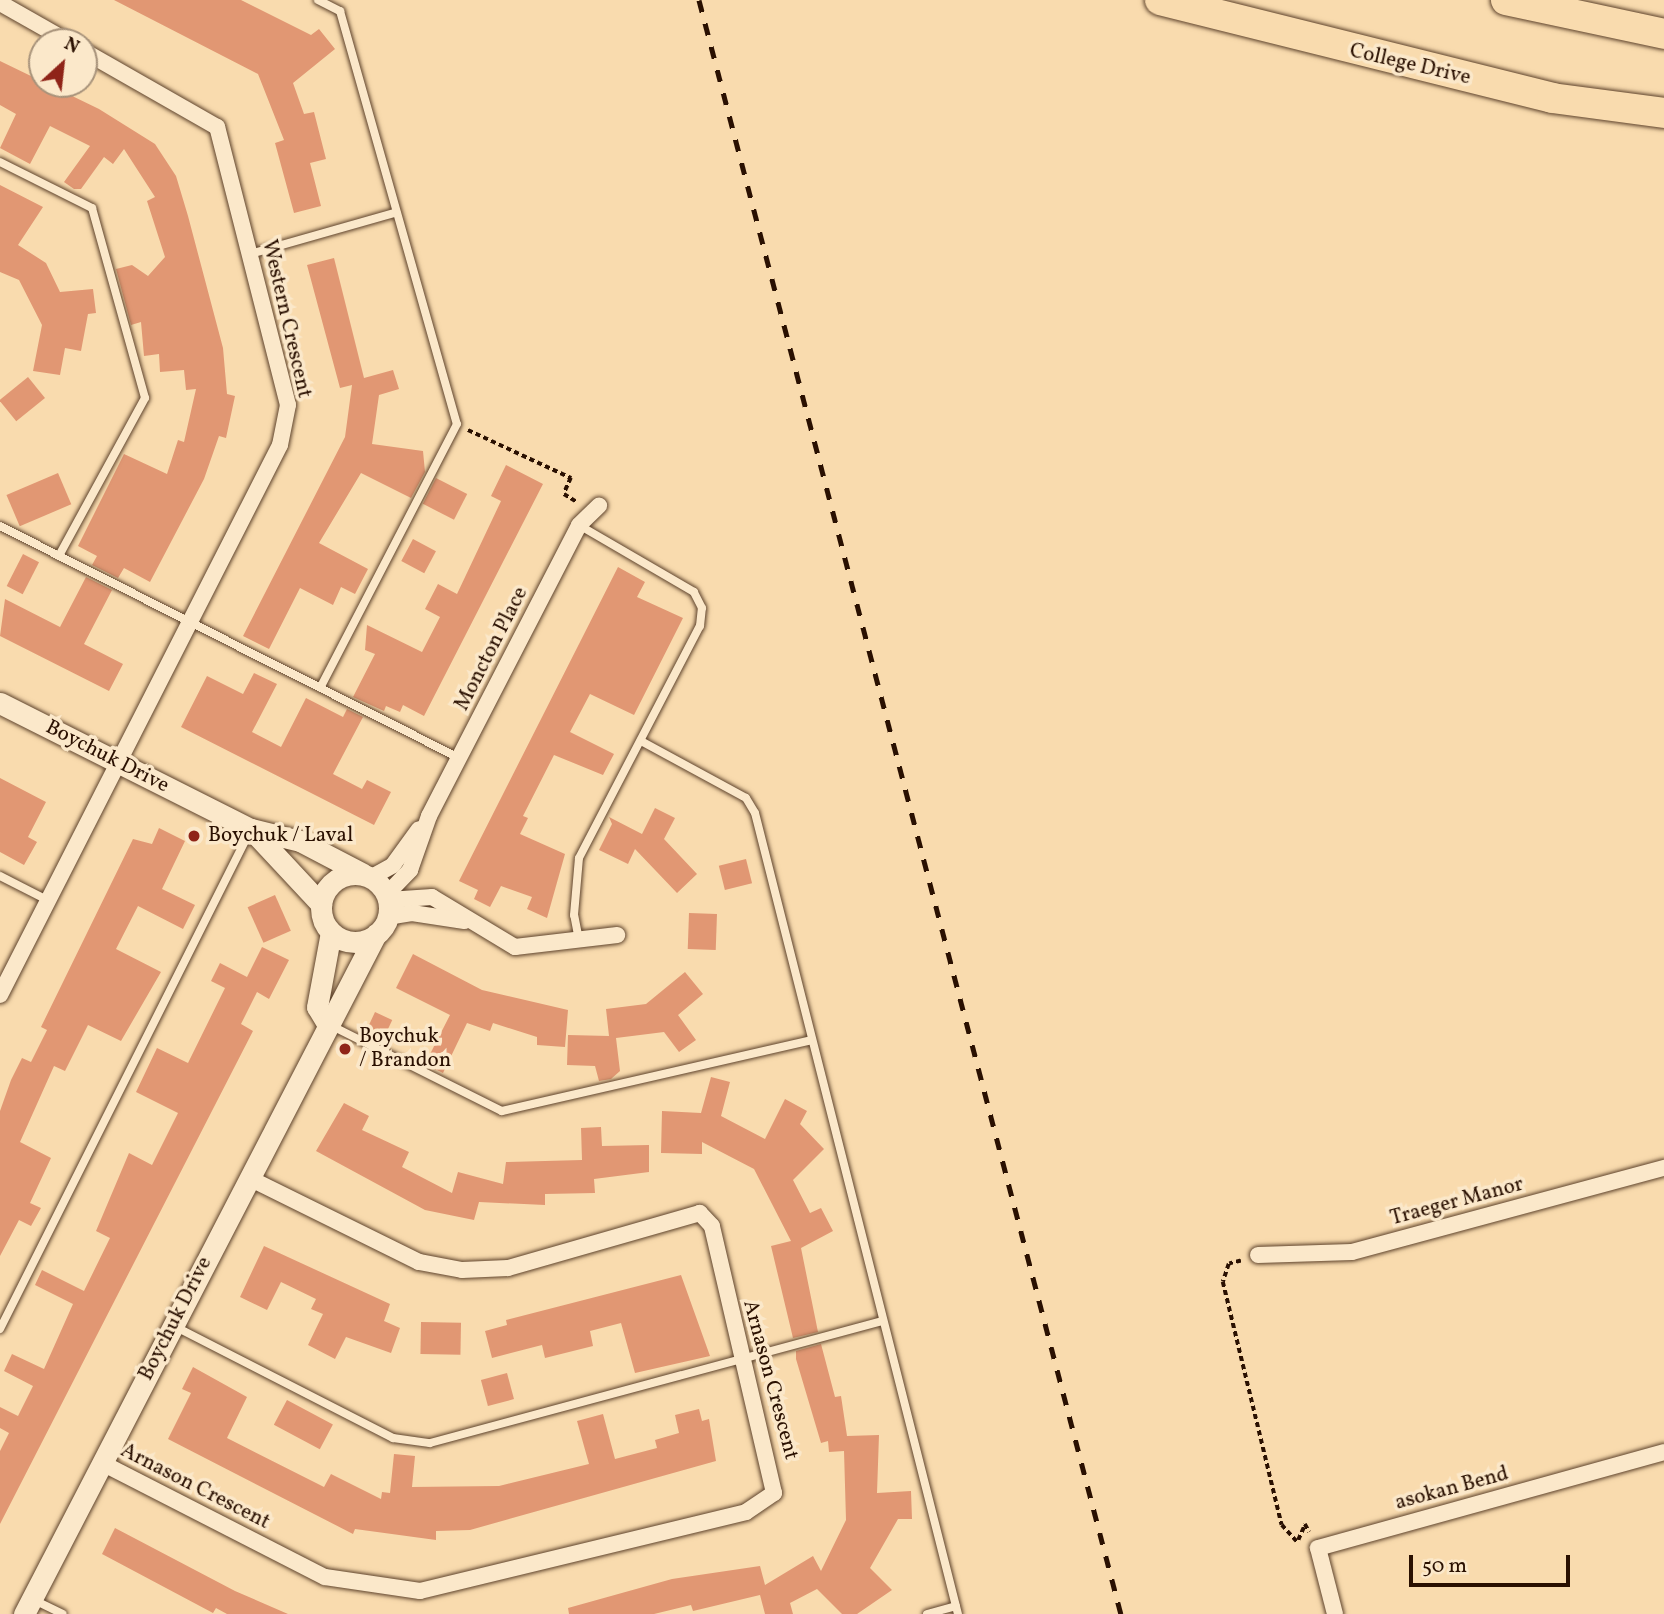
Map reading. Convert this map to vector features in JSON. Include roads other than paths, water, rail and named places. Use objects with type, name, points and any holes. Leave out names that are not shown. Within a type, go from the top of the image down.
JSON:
[{"type":"highway","name":"College Drive","points":[[1160,0],[1552,99],[1664,113]]},
{"type":"highway","points":[[1506,0],[1664,34]]},
{"type":"street","points":[[0,3],[44,28]]},
{"type":"street","name":"Western Crescent","points":[[0,995],[121,764],[279,445],[288,405],[217,127],[98,59]]},
{"type":"street","name":"Moncton Place","points":[[384,912],[410,870],[429,816],[579,525],[599,506]]},
{"type":"street","name":"Boychuk Drive","points":[[0,703],[251,829],[300,841],[367,876]]},
{"type":"street","name":"Moncton Place","points":[[367,876],[393,866],[429,816]]},
{"type":"street","name":"Boychuk Drive","points":[[251,829],[321,904]]},
{"type":"street","points":[[328,1025],[317,1007],[331,932],[321,904],[336,879],[367,876],[384,912]]},
{"type":"street","points":[[384,912],[464,920],[515,947],[617,935]]},
{"type":"street","points":[[331,932],[358,942],[384,912]]},
{"type":"street","name":"Boychuk Drive","points":[[28,1606],[384,912]]},
{"type":"street","name":"Traeger Manor","points":[[1258,1255],[1352,1252],[1664,1168]]},
{"type":"street","name":"Arnason Crescent","points":[[102,1463],[325,1577],[420,1591],[767,1503],[776,1481],[739,1360],[712,1226],[700,1213],[508,1268],[462,1270],[419,1262],[249,1178]]},
{"type":"street","name":"asokan Bend","points":[[1335,1614],[1318,1548],[1664,1452]]},
{"type":"lane","points":[[318,0],[340,11],[394,213],[457,424],[320,688]]},
{"type":"lane","points":[[0,162],[92,208],[145,398],[59,556]]},
{"type":"lane","points":[[250,254],[394,213]]},
{"type":"lane","points":[[579,525],[694,592],[702,608],[700,626],[579,858],[573,915],[579,940]]},
{"type":"lane","points":[[0,526],[189,625],[459,758]]},
{"type":"lane","points":[[641,741],[746,798],[755,813],[957,1610],[927,1614]]},
{"type":"lane","points":[[0,1329],[251,829]]},
{"type":"lane","points":[[0,876],[49,901]]},
{"type":"lane","points":[[328,1025],[502,1111],[811,1040]]},
{"type":"lane","points":[[173,1325],[393,1438],[430,1443],[882,1321]]},
{"type":"lane","points":[[28,1606],[63,1614]]},
{"type":"railway","points":[[699,0],[1121,1614]]},
{"type":"place","name":"Boychuk / Laval","points":[[194,836]]},
{"type":"place","name":"Boychuk / Brandon","points":[[345,1049]]}]
